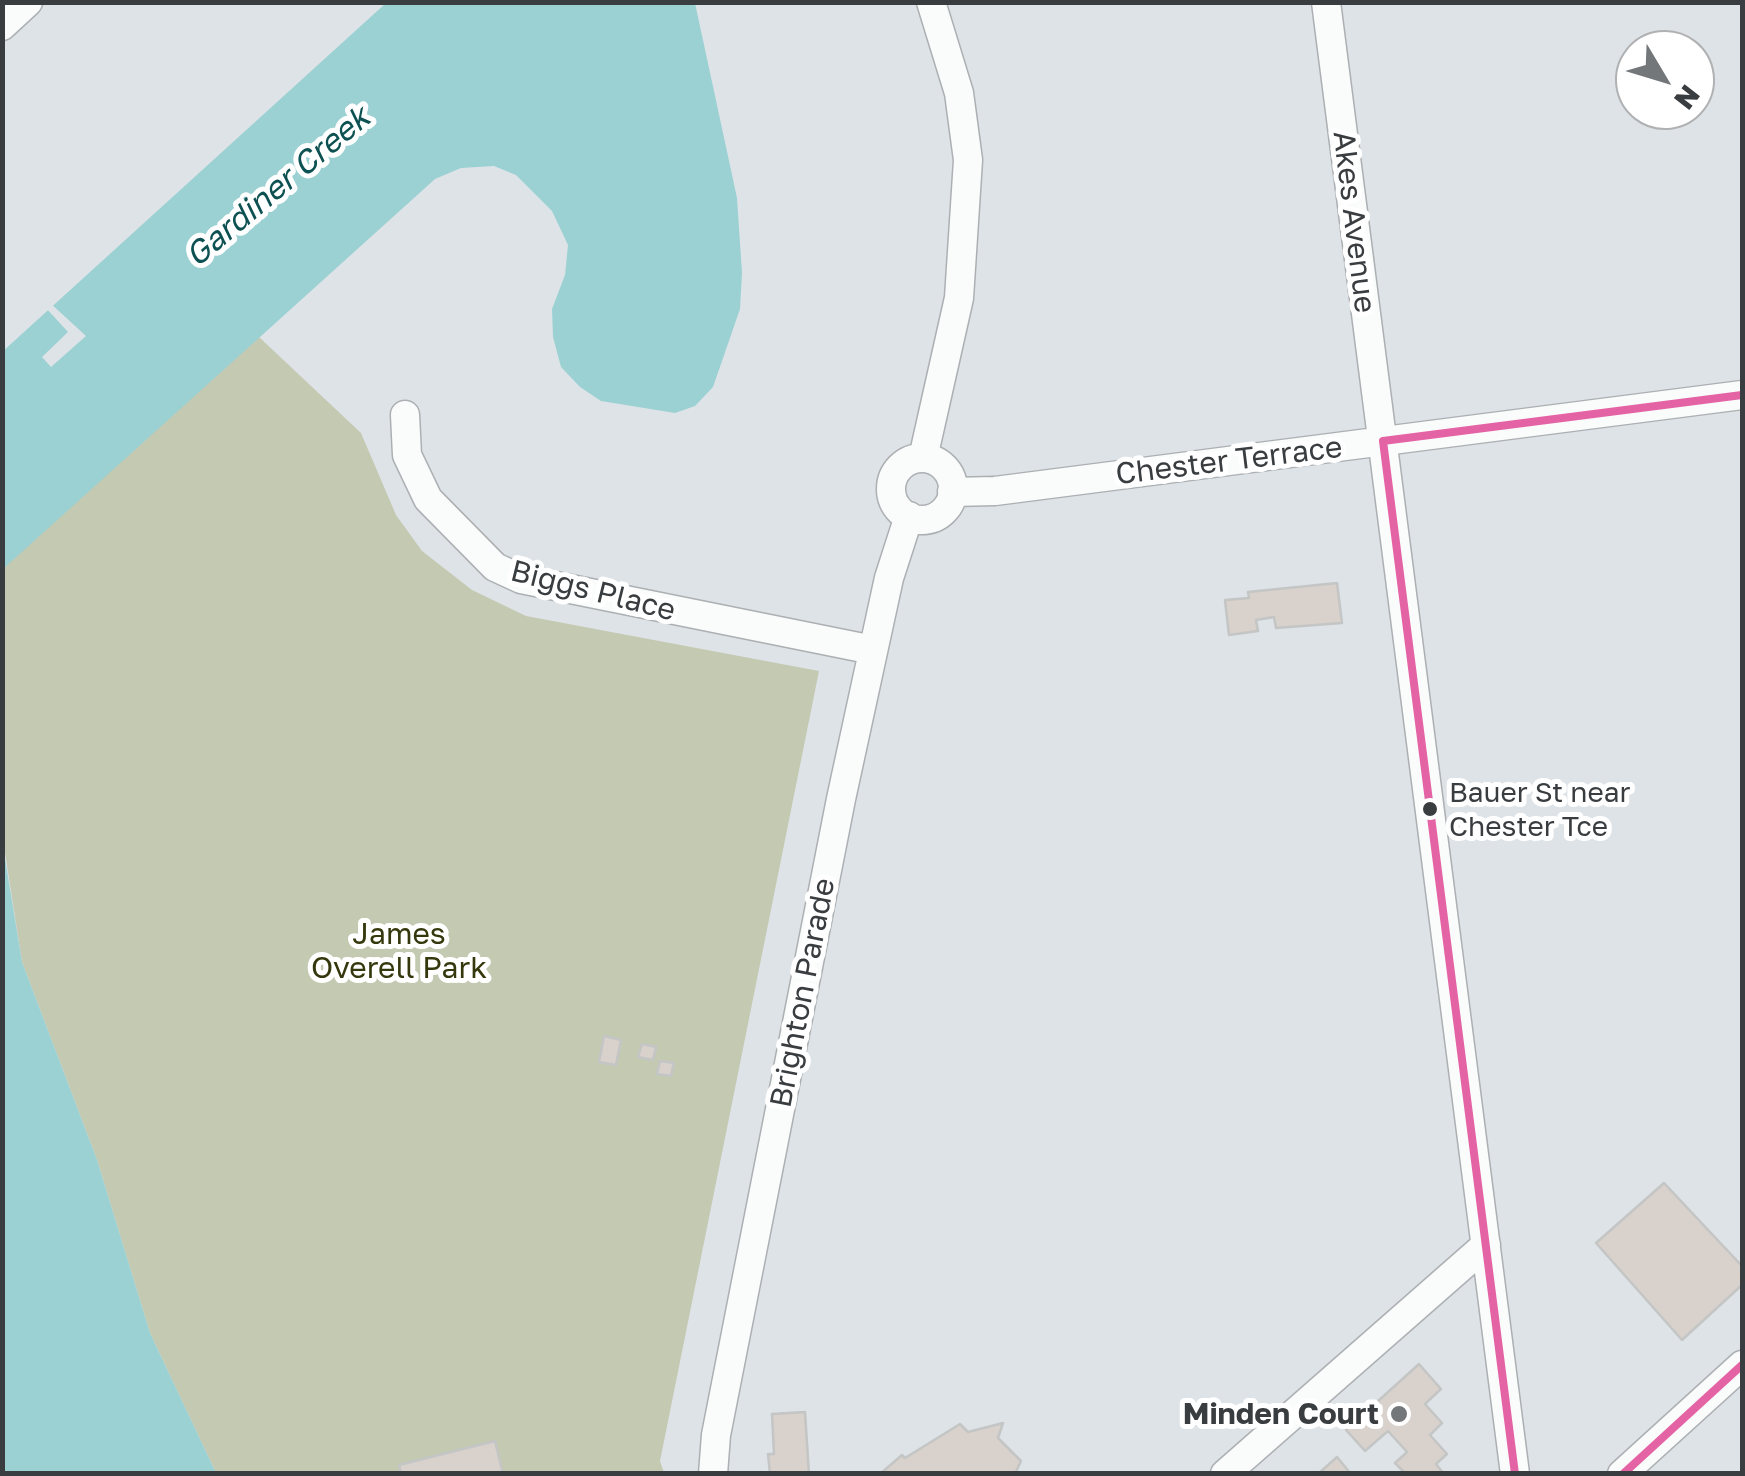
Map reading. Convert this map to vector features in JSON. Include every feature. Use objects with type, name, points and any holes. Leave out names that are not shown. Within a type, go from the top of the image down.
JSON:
[{"type":"street","points":[[2,26],[28,2]]},
{"type":"street","points":[[923,458],[959,298],[968,160],[959,93],[932,2]]},
{"type":"street","name":"Akes Avenue","points":[[1326,2],[1515,1474]]},
{"type":"street","name":"Chester Terrace","points":[[952,492],[996,491],[1742,395]]},
{"type":"street","name":"Biggs Place","points":[[405,415],[407,455],[428,498],[495,567],[521,579],[873,650]]},
{"type":"street","points":[[923,458],[945,468],[952,492],[939,514],[924,519],[909,516],[894,502],[892,481],[904,464],[923,458]]},
{"type":"street","name":"Brighton Parade","points":[[713,1474],[716,1435],[873,650],[909,516]]},
{"type":"street","points":[[1225,1474],[1486,1244]]},
{"type":"street","points":[[1622,1474],[1742,1364]]},
{"type":"green space","name":"James Overell Park","points":[[259,337],[361,433],[396,515],[422,551],[472,590],[526,616],[819,671],[660,1461],[664,1473],[216,1473],[150,1333],[97,1160],[22,962],[3,840],[2,568]]},
{"type":"water","name":"Gardiner Creek","points":[[386,3],[695,3],[737,198],[742,273],[740,309],[713,387],[695,406],[675,413],[601,401],[580,387],[561,367],[553,337],[552,309],[565,275],[568,245],[552,211],[516,175],[494,166],[461,168],[435,179],[3,569],[2,352]]},
{"type":"water","points":[[2,840],[22,962],[97,1160],[150,1333],[216,1473],[3,1473]]},
{"type":"pier","points":[[49,302],[86,336],[51,367],[42,357],[68,332],[45,307]]},
{"type":"building","points":[[1337,583],[1342,623],[1276,628],[1274,617],[1256,620],[1258,631],[1229,635],[1225,600],[1249,598],[1248,592]]},
{"type":"building","points":[[604,1036],[621,1040],[616,1065],[599,1062]]},
{"type":"building","points":[[642,1044],[656,1047],[653,1060],[638,1057]]},
{"type":"building","points":[[660,1061],[674,1063],[671,1076],[657,1074]]},
{"type":"building","points":[[1664,1183],[1742,1266],[1742,1285],[1682,1340],[1596,1243]]},
{"type":"building","name":"Minden Court","points":[[1419,1364],[1441,1389],[1425,1404],[1442,1423],[1430,1435],[1447,1454],[1436,1464],[1444,1474],[1399,1474],[1403,1471],[1395,1463],[1407,1452],[1388,1431],[1365,1451],[1346,1430]]},
{"type":"building","points":[[805,1412],[809,1474],[770,1474],[768,1454],[774,1454],[772,1414]]},
{"type":"building","points":[[1003,1423],[998,1438],[1021,1461],[1015,1474],[880,1474],[902,1455],[905,1458],[960,1424],[968,1432]]},
{"type":"building","points":[[495,1441],[503,1474],[401,1474],[399,1465]]},
{"type":"building","points":[[1337,1457],[1351,1474],[1318,1474]]},
{"type":"transit line","points":[[1383,441],[1742,395]]},
{"type":"transit line","points":[[1383,441],[1515,1474]]},
{"type":"transit line","points":[[1623,1474],[1742,1365]]},
{"type":"place","name":"Bauer St near Chester Tce","points":[[1430,809]]},
{"type":"place","name":"Minden Court","points":[[1399,1414]]}]
